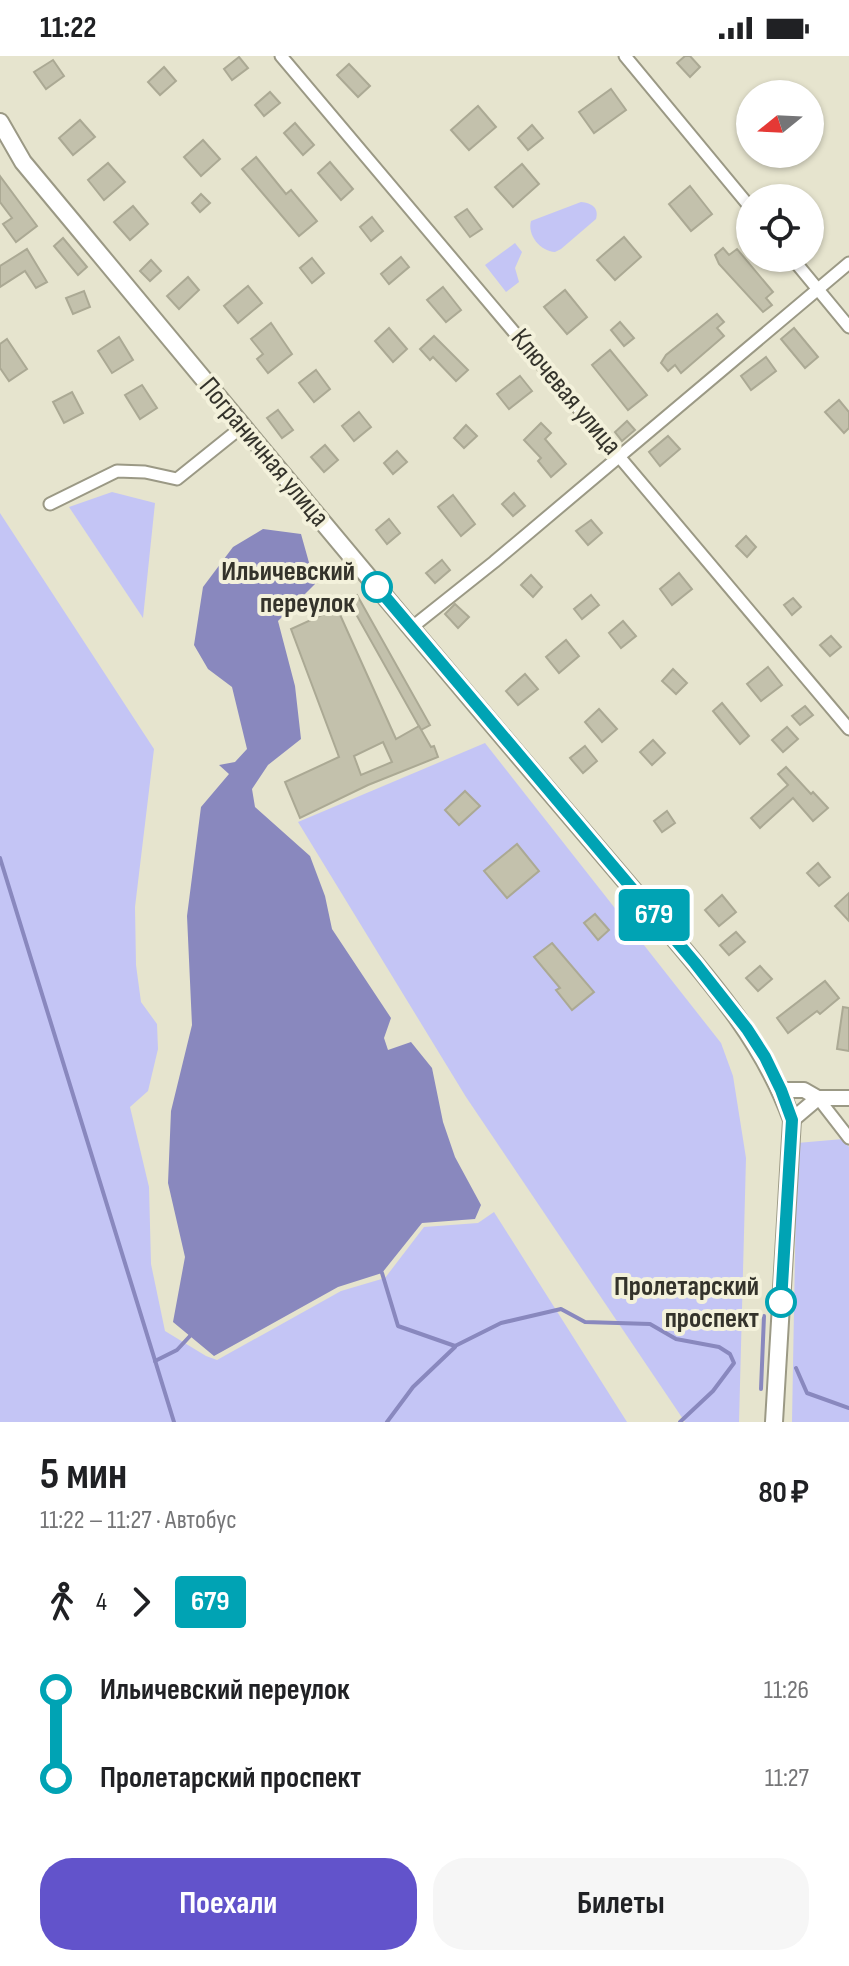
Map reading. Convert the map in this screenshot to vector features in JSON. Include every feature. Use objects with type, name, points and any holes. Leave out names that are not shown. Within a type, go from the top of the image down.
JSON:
[{"type":"main road","name":"Пограничная улица","points":[[0,122],[23,162],[704,974],[747,1029],[781,1090],[792,1120]]},
{"type":"main road","points":[[774,1422],[792,1120]]},
{"type":"street","name":"Ключевая улица","points":[[281,56],[849,729]]},
{"type":"street","points":[[625,56],[736,190]]},
{"type":"street","points":[[411,628],[494,562],[849,263]]},
{"type":"street","points":[[803,272],[849,327]]},
{"type":"street","points":[[50,504],[117,471],[145,472],[177,479],[243,426]]},
{"type":"street","points":[[781,1090],[804,1090],[818,1098],[849,1138]]},
{"type":"street","points":[[792,1120],[818,1098],[849,1098]]},
{"type":"shaded area","points":[[581,202],[594,207],[596,219],[555,252],[540,245],[531,232],[531,221]]},
{"type":"shaded area","points":[[515,243],[522,252],[515,268],[519,282],[506,292],[485,265]]},
{"type":"shaded area","points":[[112,492],[155,503],[143,618],[69,507]]},
{"type":"shaded area","points":[[0,513],[154,749],[135,907],[136,965],[141,1002],[157,1024],[158,1049],[148,1091],[130,1107],[149,1187],[151,1264],[165,1331],[217,1360],[341,1291],[385,1278],[424,1227],[478,1223],[494,1212],[627,1422],[0,1422]]},
{"type":"shaded area","points":[[263,529],[301,534],[315,584],[278,621],[295,686],[301,739],[268,765],[252,789],[255,807],[310,856],[325,896],[332,929],[391,1018],[384,1038],[388,1050],[411,1042],[432,1068],[443,1122],[455,1157],[481,1205],[475,1219],[422,1223],[382,1273],[338,1287],[214,1356],[173,1322],[185,1257],[168,1183],[171,1111],[192,1025],[187,916],[201,807],[229,774],[219,765],[235,762],[247,749],[232,687],[208,669],[194,645],[203,587],[233,547]]},
{"type":"shaded area","points":[[485,743],[721,1043],[733,1076],[746,1158],[739,1422],[685,1422],[466,1097],[298,822]]},
{"type":"shaded area","points":[[843,1139],[849,1147],[849,1422],[792,1422],[797,1143]]},
{"type":"building","points":[[690,56],[700,67],[690,77],[677,63]]},
{"type":"building","points":[[239,57],[248,68],[232,80],[224,69]]},
{"type":"building","points":[[53,60],[64,76],[46,89],[34,72]]},
{"type":"building","points":[[349,64],[370,86],[358,97],[337,75]]},
{"type":"building","points":[[164,67],[176,81],[160,95],[148,82]]},
{"type":"building","points":[[611,89],[626,110],[594,133],[579,112]]},
{"type":"building","points":[[270,92],[280,103],[264,116],[255,105]]},
{"type":"building","points":[[478,106],[496,127],[469,150],[451,130]]},
{"type":"building","points":[[80,120],[95,137],[73,155],[59,138]]},
{"type":"building","points":[[295,123],[314,145],[303,155],[284,133]]},
{"type":"building","points":[[532,125],[543,138],[528,150],[518,138]]},
{"type":"building","points":[[203,140],[220,159],[201,176],[184,157]]},
{"type":"building","points":[[256,157],[286,194],[291,190],[317,221],[299,236],[242,169]]},
{"type":"building","points":[[330,162],[353,189],[341,200],[318,173]]},
{"type":"building","points":[[108,163],[125,182],[104,200],[88,180]]},
{"type":"building","points":[[522,164],[539,184],[513,207],[495,187]]},
{"type":"building","points":[[0,176],[37,226],[16,242],[3,224],[12,218],[0,202]]},
{"type":"building","points":[[690,186],[712,214],[691,231],[669,204]]},
{"type":"building","points":[[201,194],[210,203],[200,212],[192,203]]},
{"type":"building","points":[[133,206],[148,224],[130,240],[114,222]]},
{"type":"building","points":[[467,209],[482,229],[470,237],[455,217]]},
{"type":"building","points":[[372,217],[383,231],[371,241],[360,227]]},
{"type":"building","points":[[624,237],[641,257],[615,280],[597,260]]},
{"type":"building","points":[[63,238],[87,267],[78,275],[54,246]]},
{"type":"building","points":[[723,248],[729,255],[736,250],[736,272],[756,272],[773,292],[766,298],[772,305],[763,312],[719,264],[715,255]]},
{"type":"building","points":[[27,249],[47,282],[36,288],[25,271],[0,287],[0,266]]},
{"type":"building","points":[[401,257],[409,267],[389,284],[381,274]]},
{"type":"building","points":[[312,258],[324,273],[312,283],[300,268]]},
{"type":"building","points":[[151,260],[161,271],[150,281],[140,271]]},
{"type":"building","points":[[188,277],[199,290],[179,309],[167,296]]},
{"type":"building","points":[[248,286],[262,303],[238,323],[224,306]]},
{"type":"building","points":[[443,287],[461,310],[446,322],[427,300]]},
{"type":"building","points":[[565,290],[587,317],[567,334],[544,307]]},
{"type":"building","points":[[84,291],[90,307],[73,314],[66,298]]},
{"type":"building","points":[[717,314],[724,322],[717,328],[724,336],[681,373],[675,365],[668,371],[661,363],[666,355]]},
{"type":"building","points":[[620,322],[634,338],[624,346],[611,330]]},
{"type":"building","points":[[271,323],[292,354],[268,373],[257,359],[263,354],[251,339]]},
{"type":"building","points":[[389,328],[407,349],[393,362],[375,341]]},
{"type":"building","points":[[794,328],[818,357],[805,368],[781,339]]},
{"type":"building","points":[[434,336],[468,370],[456,381],[433,357],[430,360],[420,349]]},
{"type":"building","points":[[119,337],[133,360],[112,373],[98,351]]},
{"type":"building","points":[[7,339],[27,369],[9,381],[0,368],[0,344]]},
{"type":"building","points":[[610,350],[647,395],[628,410],[592,365]]},
{"type":"building","points":[[766,357],[776,371],[751,390],[741,376]]},
{"type":"building","points":[[316,370],[330,389],[314,402],[299,383]]},
{"type":"building","points":[[520,376],[532,391],[509,409],[497,394]]},
{"type":"building","points":[[142,385],[157,408],[140,419],[125,395]]},
{"type":"building","points":[[72,392],[83,413],[64,423],[53,402]]},
{"type":"building","points":[[839,400],[849,412],[849,428],[844,433],[825,412]]},
{"type":"building","points":[[278,410],[293,430],[282,438],[267,418]]},
{"type":"building","points":[[359,412],[371,427],[354,441],[342,426]]},
{"type":"building","points":[[627,421],[635,430],[622,441],[615,432]]},
{"type":"building","points":[[541,423],[551,433],[545,439],[566,464],[551,477],[538,461],[541,458],[524,440]]},
{"type":"building","points":[[466,425],[477,436],[464,448],[454,438]]},
{"type":"building","points":[[668,436],[680,449],[660,466],[649,452]]},
{"type":"building","points":[[325,445],[338,460],[324,472],[311,457]]},
{"type":"building","points":[[397,451],[407,462],[393,474],[384,463]]},
{"type":"building","points":[[514,493],[525,506],[513,516],[502,504]]},
{"type":"building","points":[[453,495],[475,524],[461,536],[438,507]]},
{"type":"building","points":[[389,519],[400,533],[387,544],[376,530]]},
{"type":"building","points":[[591,520],[602,533],[588,545],[576,531]]},
{"type":"building","points":[[746,536],[756,547],[747,557],[736,546]]},
{"type":"building","points":[[442,560],[450,570],[435,583],[426,573]]},
{"type":"building","points":[[679,573],[692,589],[672,605],[660,589]]},
{"type":"building","points":[[531,575],[542,587],[533,597],[521,585]]},
{"type":"building","points":[[357,595],[430,725],[421,730],[348,600]]},
{"type":"building","points":[[591,595],[599,605],[582,619],[574,609]]},
{"type":"building","points":[[793,598],[801,607],[792,615],[784,605]]},
{"type":"building","points":[[455,604],[469,617],[458,628],[445,614]]},
{"type":"building","points":[[337,608],[396,739],[419,726],[438,757],[368,785],[300,818],[285,782],[339,757],[291,629]],"holes":[[[383,742],[392,762],[361,775],[354,756]]]},
{"type":"building","points":[[623,621],[636,636],[621,648],[609,633]]},
{"type":"building","points":[[831,636],[841,647],[830,656],[820,645]]},
{"type":"building","points":[[566,640],[579,656],[559,673],[546,657]]},
{"type":"building","points":[[768,667],[782,685],[761,701],[747,684]]},
{"type":"building","points":[[673,669],[687,683],[676,694],[662,681]]},
{"type":"building","points":[[525,674],[538,689],[518,705],[506,691]]},
{"type":"building","points":[[722,703],[749,736],[740,744],[713,711]]},
{"type":"building","points":[[805,706],[813,715],[800,725],[792,716]]},
{"type":"building","points":[[599,709],[617,729],[602,742],[585,722]]},
{"type":"building","points":[[787,727],[798,739],[783,752],[772,740]]},
{"type":"building","points":[[653,740],[665,753],[652,765],[640,752]]},
{"type":"building","points":[[585,746],[597,761],[583,773],[570,758]]},
{"type":"building","points":[[786,767],[828,808],[813,821],[793,798],[760,828],[751,818],[788,785],[778,774]]},
{"type":"building","points":[[465,791],[480,806],[459,825],[445,810]]},
{"type":"building","points":[[667,811],[675,823],[662,832],[654,821]]},
{"type":"building","points":[[517,844],[539,871],[507,898],[484,871]]},
{"type":"building","points":[[818,863],[830,877],[819,886],[807,873]]},
{"type":"building","points":[[849,893],[849,921],[835,906]]},
{"type":"building","points":[[722,895],[736,912],[719,926],[705,910]]},
{"type":"building","points":[[595,914],[609,930],[598,940],[584,923]]},
{"type":"building","points":[[736,932],[745,942],[729,955],[720,945]]},
{"type":"building","points":[[552,943],[594,992],[572,1010],[556,990],[560,988],[534,957]]},
{"type":"building","points":[[760,966],[772,979],[758,991],[746,978]]},
{"type":"building","points":[[825,981],[839,998],[820,1014],[817,1011],[788,1033],[777,1018]]},
{"type":"building","points":[[843,1007],[849,1008],[849,1051],[837,1049]]},
{"type":"waterway","points":[[0,858],[174,1422]]},
{"type":"waterway","points":[[382,1273],[398,1326],[455,1346],[501,1323],[561,1309],[585,1322],[650,1324],[676,1339],[719,1347],[730,1354],[734,1363],[713,1391],[680,1422]]},
{"type":"waterway","points":[[761,1389],[764,1316]]},
{"type":"waterway","points":[[155,1361],[177,1350],[190,1336]]},
{"type":"waterway","points":[[387,1422],[413,1387],[455,1347]]},
{"type":"waterway","points":[[796,1368],[807,1393],[849,1408]]},
{"type":"bus line","name":"679","points":[[377,587],[695,963],[765,1057],[792,1120],[781,1302]]},
{"type":"place","name":"Ильичевский переулок","points":[[377,587]]},
{"type":"place","name":"Пролетарский проспект","points":[[781,1302]]}]
